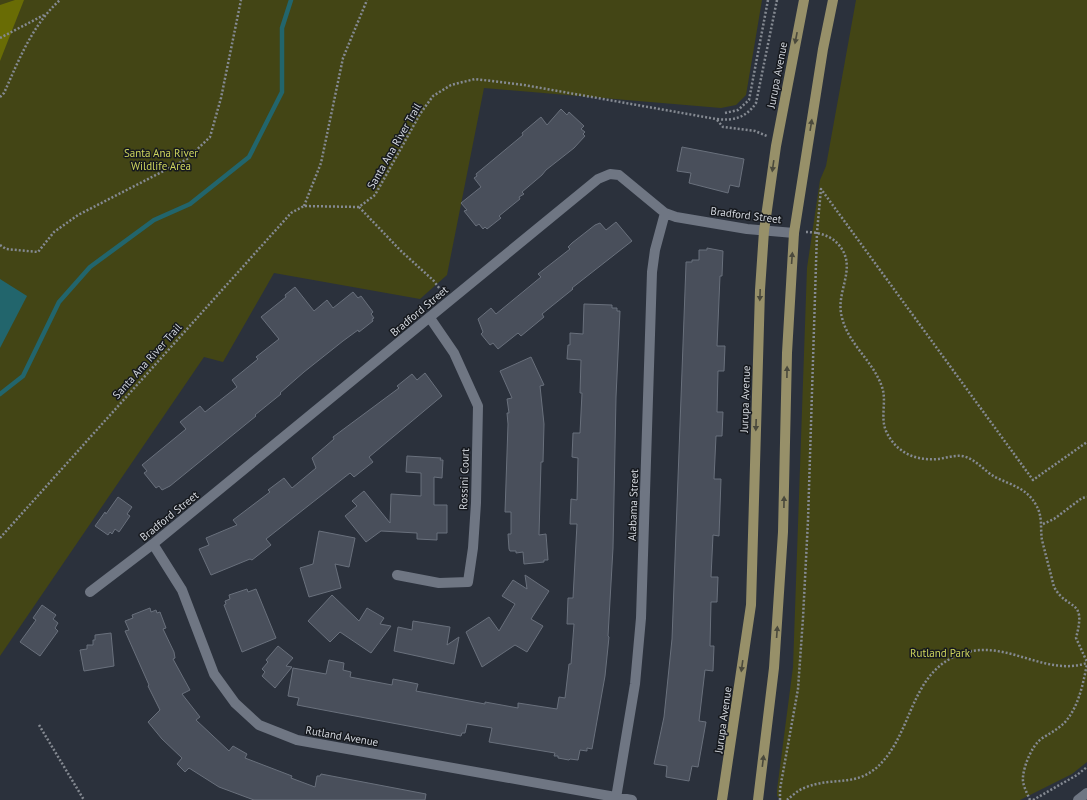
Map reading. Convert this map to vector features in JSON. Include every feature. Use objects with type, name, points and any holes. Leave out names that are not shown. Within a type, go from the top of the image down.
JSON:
[{"type":"main road","name":"Jurupa Avenue","points":[[722,800],[750,609],[760,290],[764,231],[777,140],[804,0]]},
{"type":"main road","points":[[758,800],[774,668],[783,532],[787,352],[794,232],[823,49],[833,0]]},
{"type":"street","name":"Bradford Street","points":[[90,592],[153,544],[598,179],[610,174],[619,175],[665,213],[676,217],[764,231],[794,232]]},
{"type":"street","name":"Alabama Street","points":[[616,798],[635,684],[641,618],[652,272],[655,250],[665,213]]},
{"type":"street","name":"Rossini Court","points":[[397,575],[439,583],[468,582],[473,548],[476,503],[478,406],[454,353],[430,318]]},
{"type":"street","name":"Rutland Avenue","points":[[153,544],[182,590],[214,674],[235,703],[259,725],[296,740],[632,800]]},
{"type":"street","points":[[1078,800],[1087,793]]},
{"type":"path","points":[[0,97],[4,94],[26,43],[44,15],[60,0]]},
{"type":"path","points":[[0,245],[6,249],[38,252],[54,232],[78,214],[187,159],[210,137],[221,98],[241,0]]},
{"type":"path","points":[[367,0],[343,58],[321,163],[304,206],[359,207],[401,251],[433,280],[449,301]]},
{"type":"path","points":[[725,113],[738,110],[749,100],[768,0]]},
{"type":"path","name":"Santa Ana River Trail","points":[[359,207],[376,196],[420,114],[433,96],[451,85],[475,79],[524,85],[716,119],[733,120],[742,117],[751,111],[756,103],[777,0]]},
{"type":"path","points":[[0,38],[44,15]]},
{"type":"path","points":[[716,119],[723,127],[755,131],[777,140]]},
{"type":"path","points":[[780,800],[780,789],[798,688],[804,618],[816,232],[821,189],[1033,480],[1087,442]]},
{"type":"path","name":"Santa Ana River Trail","points":[[0,538],[287,218],[304,206]]},
{"type":"path","points":[[816,232],[835,240],[842,249],[848,262],[841,298],[841,313],[849,336],[882,387],[884,400],[882,414],[886,432],[897,447],[909,456],[922,459],[939,459],[953,456],[970,459],[994,477],[1018,486],[1030,495],[1037,506],[1043,524],[1042,538],[1054,587],[1065,600],[1077,605],[1081,613],[1082,623],[1076,638],[1087,663],[1082,687],[1075,706],[1066,720],[1054,732],[1041,739],[1033,748],[1023,778],[1031,800],[1077,775],[1087,767]]},
{"type":"path","points":[[1043,524],[1054,519],[1082,498],[1087,498]]},
{"type":"path","points":[[787,800],[803,788],[816,784],[861,778],[875,770],[893,748],[923,684],[936,669],[954,657],[972,651],[1000,650],[1043,664],[1078,666],[1087,663]]},
{"type":"path","points":[[39,725],[84,800]]},
{"type":"green space","name":"Santa Ana River Wildlife Area","points":[[0,0],[762,0],[746,95],[736,105],[721,108],[484,88],[447,275],[420,299],[274,273],[223,362],[204,357],[0,656]]},
{"type":"green space","name":"Rutland Park","points":[[856,0],[1087,0],[1087,762],[1072,774],[1020,800],[781,800],[777,796],[793,667],[807,268],[820,180],[826,166]]},
{"type":"shaded area","points":[[15,0],[24,0],[0,61],[0,5]]},
{"type":"water","points":[[0,279],[27,296],[0,348]]},
{"type":"building","points":[[561,109],[567,115],[569,112],[584,126],[581,129],[585,132],[583,134],[585,136],[574,148],[546,170],[522,192],[524,194],[519,197],[520,199],[499,216],[501,218],[487,229],[485,227],[483,229],[479,224],[476,226],[464,211],[467,210],[461,203],[481,187],[474,178],[477,176],[476,174],[523,135],[522,133],[541,117],[547,125]]},
{"type":"building","points":[[682,147],[744,159],[739,187],[730,185],[728,193],[689,183],[691,173],[677,171]]},
{"type":"building","points":[[616,222],[632,241],[572,288],[573,289],[542,314],[544,317],[521,336],[518,333],[498,349],[493,343],[490,345],[481,334],[483,332],[478,319],[491,308],[496,314],[541,277],[538,274],[570,249],[568,247],[572,243],[595,225],[600,223],[606,230]]},
{"type":"building","points":[[707,248],[723,251],[722,276],[720,276],[717,346],[725,346],[724,371],[718,371],[717,412],[723,412],[722,436],[716,436],[714,479],[721,479],[719,536],[713,535],[711,577],[718,577],[717,602],[711,602],[710,646],[714,646],[713,671],[705,670],[699,721],[706,722],[698,767],[692,766],[689,781],[666,777],[667,766],[654,764],[664,717],[672,639],[686,262],[699,260],[699,250],[707,250]]},
{"type":"building","points":[[295,287],[314,311],[327,300],[333,308],[353,292],[358,298],[361,296],[373,312],[371,314],[374,318],[372,319],[373,321],[359,332],[358,330],[343,341],[304,372],[280,393],[281,394],[255,415],[256,416],[170,486],[162,490],[159,486],[156,488],[144,473],[147,471],[142,465],[186,429],[180,422],[200,406],[205,412],[237,387],[232,380],[258,359],[256,357],[279,339],[261,317],[286,297],[285,295]]},
{"type":"building","points":[[584,304],[612,305],[612,308],[617,308],[617,311],[620,311],[609,637],[605,676],[592,749],[587,748],[587,751],[580,750],[578,760],[569,760],[554,756],[555,753],[489,742],[492,728],[467,724],[465,733],[462,733],[461,736],[297,705],[299,698],[288,696],[293,668],[326,674],[329,660],[344,663],[343,670],[351,672],[350,677],[392,685],[393,679],[418,684],[416,691],[485,704],[485,702],[518,708],[518,703],[557,709],[559,697],[565,698],[569,664],[571,664],[574,624],[567,624],[568,598],[573,598],[577,524],[570,524],[571,499],[577,500],[578,458],[572,457],[573,433],[580,433],[582,393],[580,393],[581,360],[567,359],[568,345],[570,345],[570,333],[583,334]]},
{"type":"building","points":[[531,357],[544,385],[540,386],[544,424],[543,462],[541,462],[539,535],[546,534],[548,560],[544,560],[544,562],[524,564],[523,552],[516,553],[516,551],[510,551],[509,549],[508,534],[511,534],[511,512],[505,512],[508,424],[507,413],[509,413],[507,399],[512,398],[500,371]]},
{"type":"building","points":[[425,373],[442,396],[369,457],[373,462],[354,477],[350,473],[266,539],[271,545],[252,560],[250,559],[211,575],[199,549],[209,545],[206,538],[237,525],[233,520],[270,492],[268,490],[284,478],[292,488],[316,468],[312,458],[334,439],[333,437],[399,388],[397,386],[412,374],[417,380]]},
{"type":"building","points":[[407,456],[441,458],[440,460],[443,460],[442,478],[434,477],[434,505],[447,505],[447,533],[437,533],[437,540],[417,539],[417,533],[381,531],[366,542],[345,516],[357,506],[352,501],[364,491],[390,523],[391,494],[421,496],[421,473],[406,472]]},
{"type":"building","points":[[118,497],[132,507],[127,514],[130,516],[119,532],[115,529],[112,534],[110,532],[108,535],[95,526]]},
{"type":"building","points":[[319,531],[355,538],[349,567],[335,564],[341,588],[309,597],[300,568],[313,564]]},
{"type":"building","points":[[525,575],[549,591],[531,619],[543,626],[527,652],[515,645],[482,667],[466,632],[489,617],[499,631],[515,604],[502,596],[513,580],[527,589]]},
{"type":"building","points":[[247,589],[248,592],[256,589],[276,638],[242,652],[224,605],[226,604],[225,601],[230,599],[229,595]]},
{"type":"building","points":[[332,595],[359,621],[367,608],[384,618],[380,624],[391,626],[371,653],[340,632],[330,642],[308,621]]},
{"type":"building","points":[[42,605],[56,615],[53,619],[58,623],[55,628],[58,631],[40,656],[20,642],[36,620],[33,618]]},
{"type":"building","points":[[150,608],[151,612],[156,610],[157,613],[160,612],[166,628],[163,629],[174,652],[175,658],[173,659],[190,690],[182,694],[200,717],[196,720],[229,751],[233,746],[247,754],[245,758],[292,776],[291,778],[315,787],[317,776],[320,776],[321,774],[426,794],[425,800],[254,800],[219,787],[189,768],[185,772],[177,764],[182,758],[162,739],[148,722],[160,710],[148,686],[149,685],[125,631],[129,630],[125,621],[133,618],[132,615]]},
{"type":"building","points":[[413,621],[450,627],[447,645],[459,637],[454,664],[394,651],[398,627],[412,630]]},
{"type":"building","points":[[111,633],[114,666],[84,671],[80,650],[87,649],[87,645],[93,645],[95,635]]},
{"type":"building","points":[[278,646],[293,658],[286,666],[292,667],[275,688],[262,676],[265,672],[262,669],[268,662],[266,660]]},
{"type":"waterway","points":[[0,394],[23,376],[59,302],[90,267],[154,220],[190,204],[249,157],[282,92],[282,28],[291,0]]}]
